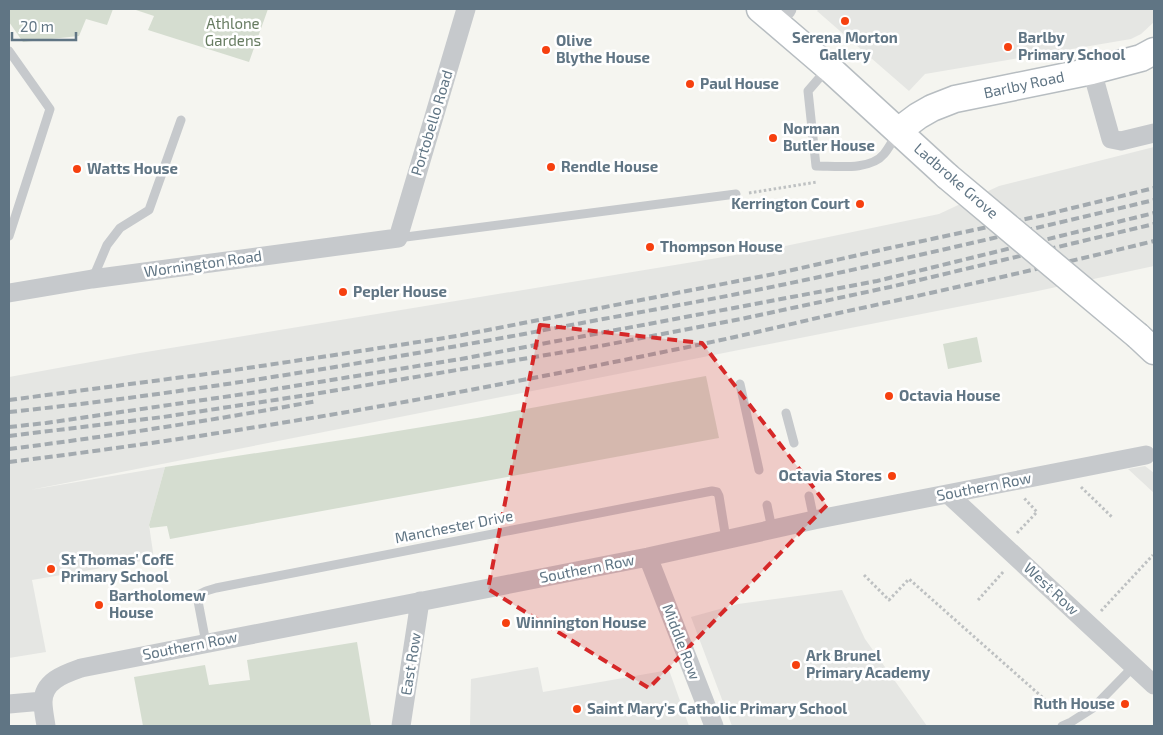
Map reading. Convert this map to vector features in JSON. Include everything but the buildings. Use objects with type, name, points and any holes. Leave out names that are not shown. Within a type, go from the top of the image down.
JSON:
[{"type":"main road","name":"Ladbroke Grove","points":[[774,13],[829,68],[947,176],[1154,350]]},
{"type":"main road","name":"Barlby Road","points":[[898,131],[932,108],[955,100],[1092,71],[1141,58],[1154,51]]},
{"type":"street","name":"Portobello Road","points":[[398,238],[466,9]]},
{"type":"street","points":[[1092,71],[1111,139],[1121,141],[1154,133]]},
{"type":"street","name":"Wornington Road","points":[[9,294],[92,279],[398,238]]},
{"type":"street","name":"Southern Row","points":[[43,701],[47,687],[60,675],[81,668],[648,557],[814,520],[1007,482],[1150,458]]},
{"type":"street","name":"West Row","points":[[948,494],[1154,685]]},
{"type":"street","name":"Middle Row","points":[[648,557],[714,726]]},
{"type":"street","name":"East Row","points":[[401,726],[420,601]]},
{"type":"street","points":[[9,704],[43,701],[46,726]]},
{"type":"lane","points":[[9,51],[50,109],[9,236]]},
{"type":"lane","points":[[829,68],[808,91],[816,166],[862,166],[884,154],[898,131]]},
{"type":"lane","points":[[92,279],[107,245],[120,228],[149,210],[181,120]]},
{"type":"lane","points":[[398,238],[736,194]]},
{"type":"lane","points":[[740,384],[759,470]]},
{"type":"lane","points":[[786,413],[794,443]]},
{"type":"lane","name":"Manchester Drive","points":[[206,643],[198,601],[200,594],[236,584],[712,491],[717,492],[719,496],[726,539]]},
{"type":"lane","points":[[809,496],[814,520]]},
{"type":"lane","points":[[767,505],[772,529]]},
{"type":"lane","points":[[1062,726],[1093,708],[1134,666]]},
{"type":"path","points":[[736,194],[818,182],[816,166]]},
{"type":"path","points":[[1064,471],[1113,518]]},
{"type":"path","points":[[978,600],[1038,512],[1007,482]]},
{"type":"path","points":[[1088,624],[1152,555]]},
{"type":"path","points":[[864,575],[890,600],[909,579],[1071,722]]},
{"type":"path","points":[[957,622],[962,617]]},
{"type":"highlighted area","points":[[540,325],[702,343],[827,505],[649,688],[488,589]]},
{"type":"shaded area","name":"Barlby Primary School","points":[[819,9],[1154,9],[1154,22],[1141,34],[1131,39],[925,74],[909,91],[817,11]]},
{"type":"shaded area","points":[[1154,147],[1154,266],[1033,292],[30,490],[165,467],[149,525],[154,559],[32,580],[46,652],[9,658],[9,377],[140,353],[766,250],[939,214],[999,186]]},
{"type":"shaded area","points":[[1145,466],[1154,473],[1154,493],[1128,469]]},
{"type":"shaded area","name":"Ark Brunel Primary Academy","points":[[842,590],[865,639],[927,726],[732,726],[691,617],[738,604]]},
{"type":"shaded area","name":"Saint Mary's Catholic Primary School","points":[[538,667],[543,692],[669,670],[689,726],[470,726],[471,679]]},
{"type":"green space","points":[[9,9],[113,9],[107,25],[86,19],[79,36],[23,42],[9,22]]},
{"type":"green space","name":"Athlone Gardens","points":[[133,9],[268,9],[249,62],[148,30],[154,16]]},
{"type":"green space","points":[[977,337],[982,362],[948,369],[943,344]]},
{"type":"green space","points":[[706,376],[719,438],[170,539],[167,526],[150,528],[149,525],[165,467],[477,418]]},
{"type":"green space","points":[[357,642],[371,726],[143,726],[134,677],[205,665],[209,685],[250,680],[247,660]]},
{"type":"railway","points":[[9,400],[214,373],[457,336],[779,273],[1044,215],[1154,188]]},
{"type":"railway","points":[[9,412],[138,397],[267,378],[524,334],[737,294],[842,272],[1154,200]]},
{"type":"railway","points":[[9,427],[251,393],[461,359],[877,281],[1154,213]]},
{"type":"railway","points":[[9,436],[163,417],[314,394],[600,346],[741,319],[890,287],[1154,224]]},
{"type":"railway","points":[[9,462],[175,440],[504,384],[731,338],[1154,241]]},
{"type":"railway","points":[[9,449],[86,439],[317,401]]},
{"type":"place","name":"Serena Morton Gallery","points":[[845,21]]},
{"type":"place","name":"Barlby Primary School","points":[[1008,47]]},
{"type":"place","name":"Olive Blythe House","points":[[546,50]]},
{"type":"place","name":"Paul House","points":[[690,84]]},
{"type":"place","name":"Norman Butler House","points":[[773,138]]},
{"type":"place","name":"Rendle House","points":[[551,167]]},
{"type":"place","name":"Watts House","points":[[77,169]]},
{"type":"place","name":"Kerrington Court","points":[[860,204]]},
{"type":"place","name":"Thompson House","points":[[650,247]]},
{"type":"place","name":"Pepler House","points":[[343,292]]},
{"type":"place","name":"Octavia House","points":[[889,396]]},
{"type":"place","name":"Octavia Stores","points":[[892,476]]},
{"type":"place","name":"St Thomas' CofE Primary School","points":[[51,569]]},
{"type":"place","name":"Bartholomew House","points":[[99,605]]},
{"type":"place","name":"Winnington House","points":[[506,623]]},
{"type":"place","name":"Ark Brunel Primary Academy","points":[[796,665]]},
{"type":"place","name":"Ruth House","points":[[1125,704]]},
{"type":"place","name":"Saint Mary's Catholic Primary School","points":[[577,709]]}]
